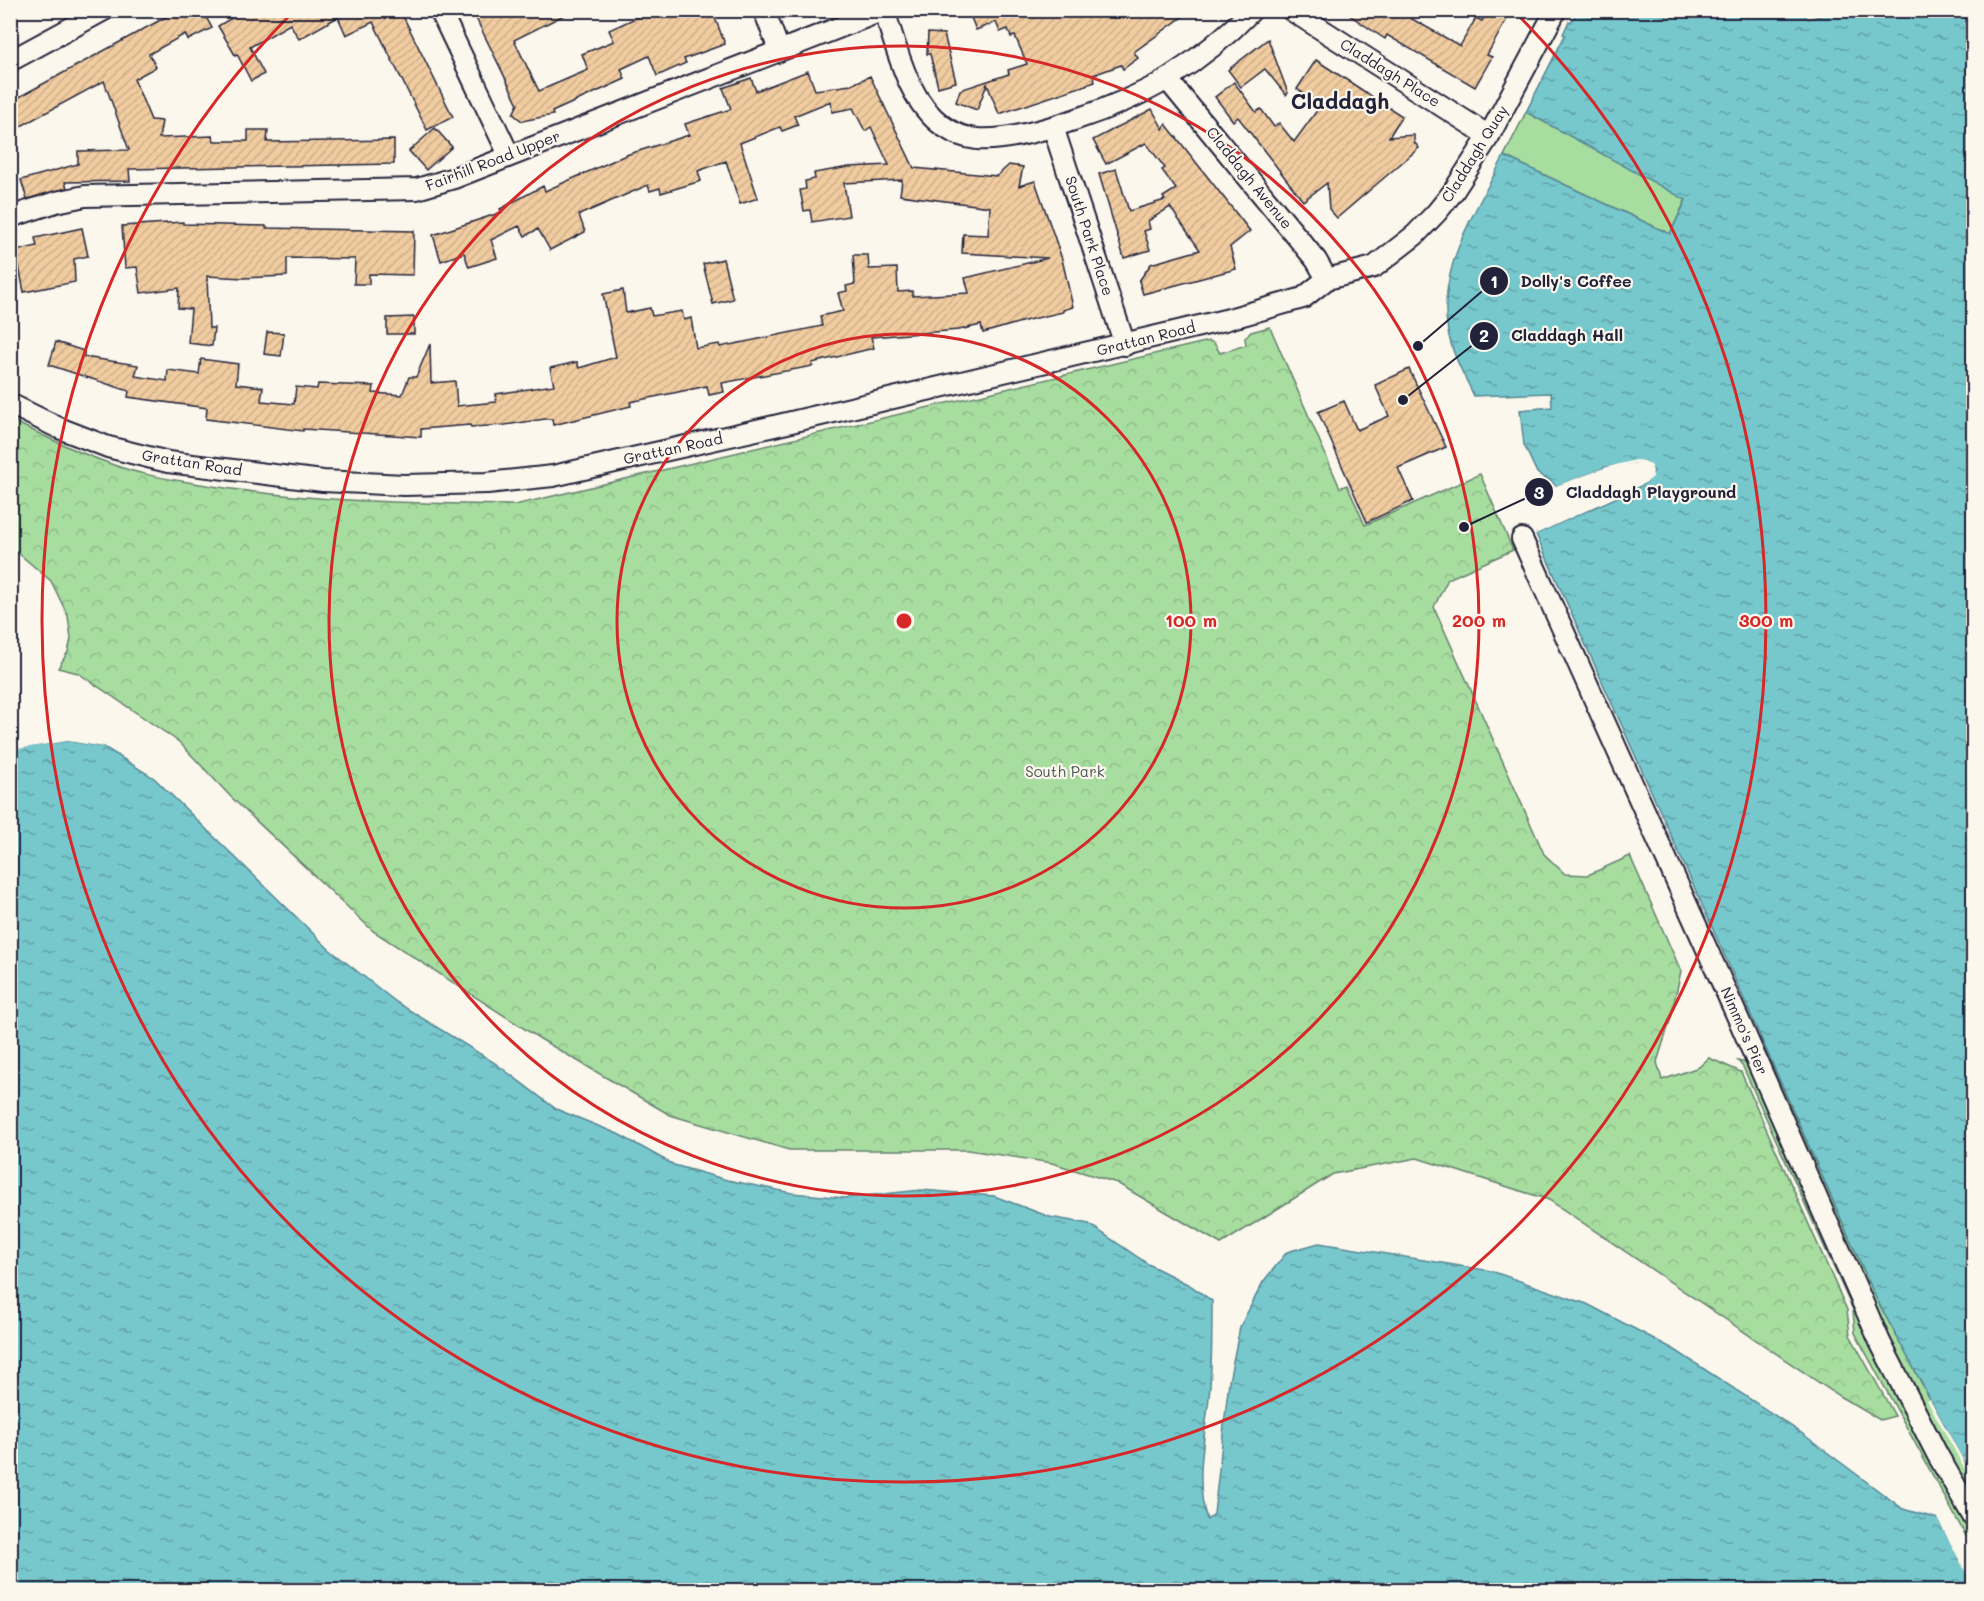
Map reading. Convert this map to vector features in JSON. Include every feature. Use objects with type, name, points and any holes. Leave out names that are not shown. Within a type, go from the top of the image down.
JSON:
[{"type":"street","points":[[10,61],[104,10]]},
{"type":"street","points":[[440,10],[509,155]]},
{"type":"street","points":[[764,10],[779,50]]},
{"type":"street","points":[[884,11],[908,81],[920,104],[942,125],[964,137],[994,139],[1053,127],[1136,95],[1167,79],[1216,43],[1252,10]]},
{"type":"street","name":"Claddagh Place","points":[[1291,10],[1490,136]]},
{"type":"street","name":"Claddagh Quay","points":[[1327,279],[1374,267],[1390,256],[1437,212],[1461,181],[1490,136],[1556,10]]},
{"type":"street","name":"Fairhill Road Upper","points":[[10,217],[56,202],[85,196],[417,189],[454,178],[884,11]]},
{"type":"street","name":"Claddagh Avenue","points":[[1167,79],[1316,260],[1327,279]]},
{"type":"street","name":"South Park Place","points":[[1053,127],[1125,345]]},
{"type":"street","name":"Grattan Road","points":[[10,404],[58,428],[108,447],[168,462],[323,481],[404,485],[487,483],[553,476],[1125,345],[1293,301],[1311,293],[1327,279]]},
{"type":"street","name":"Nimmo's Pier","points":[[1522,539],[1734,1008],[1880,1342],[1936,1454],[1974,1518]]},
{"type":"green space","points":[[1526,112],[1686,199],[1670,234],[1504,156]]},
{"type":"green space","name":"South Park","points":[[1270,327],[1340,488],[1347,485],[1365,525],[1480,474],[1513,550],[1448,579],[1434,607],[1544,854],[1565,874],[1588,875],[1630,856],[1681,971],[1670,1021],[1657,1062],[1662,1080],[1699,1067],[1709,1058],[1741,1072],[1847,1310],[1850,1335],[1895,1416],[1880,1420],[1839,1396],[1549,1200],[1417,1158],[1333,1174],[1221,1244],[1117,1183],[1052,1163],[968,1150],[789,1150],[670,1115],[542,1040],[373,931],[232,798],[179,742],[78,673],[58,668],[68,652],[71,639],[68,616],[51,581],[11,547],[11,420],[60,444],[122,468],[178,480],[239,490],[318,498],[515,505],[1209,341],[1214,343],[1220,353],[1246,345],[1245,338],[1251,332]]},
{"type":"green space","points":[[1760,1037],[1876,1298],[1973,1479],[1973,1511],[1903,1381],[1760,1047]]},
{"type":"green space","points":[[1738,1061],[1753,1065],[1918,1429],[1973,1529],[1973,1549],[1855,1333],[1853,1310],[1743,1067]]},
{"type":"water","points":[[1796,10],[1809,19],[1820,16],[1825,11],[1973,11],[1973,1479],[1876,1298],[1536,534],[1635,489],[1647,482],[1654,471],[1645,461],[1607,467],[1557,486],[1537,473],[1524,445],[1520,410],[1552,407],[1551,393],[1474,396],[1455,356],[1447,324],[1446,298],[1450,273],[1458,249],[1504,156],[1670,234],[1686,200],[1526,112],[1565,35],[1563,34],[1569,21],[1571,22],[1577,11]]},
{"type":"water","points":[[68,741],[104,747],[154,778],[329,949],[396,1002],[495,1063],[556,1109],[618,1134],[674,1165],[727,1180],[792,1193],[844,1198],[922,1190],[994,1196],[1050,1217],[1089,1224],[1148,1264],[1191,1286],[1212,1301],[1210,1386],[1201,1470],[1203,1504],[1207,1520],[1214,1514],[1229,1381],[1240,1327],[1263,1282],[1287,1252],[1319,1243],[1491,1271],[1587,1304],[1675,1350],[1800,1432],[1903,1509],[1938,1519],[1974,1586],[1973,1590],[11,1590],[11,749]]},
{"type":"pier","points":[[1636,460],[1645,461],[1652,466],[1653,477],[1647,482],[1536,534],[1534,531],[1645,480],[1651,471],[1644,464],[1636,463],[1608,469],[1557,489],[1553,487],[1607,467]]},
{"type":"pier","points":[[68,738],[97,743],[104,747],[68,741],[11,750],[10,746]]},
{"type":"pier","points":[[1930,1399],[1973,1478],[1974,1482],[1927,1400]]},
{"type":"pier","points":[[1936,1516],[1941,1518],[1974,1579],[1973,1586]]},
{"type":"building","points":[[190,10],[202,10],[212,28],[188,40],[185,34],[149,54],[156,67],[134,79],[151,120],[162,121],[159,138],[213,136],[214,141],[248,141],[248,130],[268,130],[267,142],[394,140],[394,164],[129,169],[130,181],[65,182],[67,188],[27,199],[21,180],[78,164],[78,151],[129,150],[104,81],[10,132],[10,102],[173,13],[176,18]]},
{"type":"building","points":[[245,10],[400,10],[453,117],[427,130],[373,22],[346,35],[338,17],[299,39],[290,24],[250,47],[264,74],[251,81],[237,54],[235,55],[218,26]]},
{"type":"building","points":[[472,10],[574,10],[514,40],[539,91],[588,70],[582,54],[614,41],[609,30],[653,10],[712,10],[725,44],[684,59],[686,63],[657,76],[649,56],[621,69],[625,79],[552,112],[553,115],[522,121],[513,114],[518,104]]},
{"type":"building","points":[[968,10],[1192,10],[1134,52],[1138,58],[1123,69],[1121,65],[1093,75],[1095,82],[999,114],[987,84],[977,110],[956,102],[960,90],[1009,74],[1008,70],[1027,64],[1015,36],[1011,37],[1008,29],[1000,32],[996,22],[976,30]]},
{"type":"building","points":[[1342,10],[1405,10],[1414,16],[1412,19],[1460,46],[1476,18],[1482,21],[1488,10],[1512,10],[1487,55],[1492,57],[1475,87],[1387,35],[1385,39]]},
{"type":"building","points":[[928,33],[944,34],[956,82],[938,87],[930,54],[927,54]]},
{"type":"building","points":[[1268,39],[1288,93],[1286,95],[1265,69],[1241,87],[1228,70]]},
{"type":"building","points":[[1316,60],[1402,116],[1389,137],[1414,135],[1414,142],[1419,148],[1337,218],[1329,209],[1327,183],[1303,201],[1238,117],[1233,121],[1215,97],[1234,82],[1256,112],[1261,109],[1274,127],[1279,123],[1294,142],[1321,105],[1297,89]]},
{"type":"building","points":[[808,71],[815,90],[851,85],[870,76],[914,168],[997,176],[1009,165],[1023,167],[1019,186],[1035,181],[1062,259],[1073,307],[1063,312],[983,333],[981,325],[959,330],[871,337],[874,348],[812,363],[813,366],[722,383],[724,392],[709,395],[707,386],[630,402],[631,406],[553,425],[552,419],[545,419],[505,425],[421,429],[421,437],[303,429],[303,431],[206,419],[207,408],[128,397],[129,391],[49,365],[56,342],[84,351],[84,357],[138,365],[135,376],[167,381],[168,370],[199,374],[201,359],[238,364],[236,384],[263,387],[261,401],[294,404],[296,387],[317,389],[318,384],[374,386],[373,393],[402,395],[409,377],[416,377],[430,344],[431,383],[455,381],[457,406],[496,402],[496,394],[554,385],[550,368],[577,362],[579,368],[616,357],[603,294],[623,290],[626,313],[650,308],[652,316],[682,311],[684,320],[691,318],[696,348],[719,344],[720,347],[822,326],[820,316],[843,311],[838,293],[847,291],[846,286],[855,284],[853,255],[868,255],[869,269],[897,268],[898,292],[912,291],[913,296],[969,293],[965,278],[1048,258],[962,253],[963,234],[988,235],[990,207],[900,195],[902,180],[844,183],[849,216],[812,222],[810,210],[804,211],[800,190],[806,189],[805,181],[815,179],[814,173],[849,167],[889,165],[871,127],[865,131],[853,108],[832,112],[831,101],[794,116],[798,125],[782,131],[780,127],[740,143],[758,198],[740,204],[726,161],[698,171],[701,181],[661,193],[660,188],[650,191],[648,185],[579,215],[585,232],[550,250],[538,229],[525,236],[519,226],[491,240],[497,258],[469,267],[464,253],[441,261],[433,235],[502,212],[500,209],[543,186],[545,191],[626,155],[689,135],[685,124],[731,109],[723,88],[751,78],[756,91]]},
{"type":"building","points":[[1152,109],[1163,129],[1166,124],[1250,231],[1230,247],[1236,269],[1143,294],[1139,281],[1151,264],[1200,250],[1170,207],[1148,221],[1150,229],[1144,231],[1150,250],[1124,258],[1099,174],[1116,169],[1129,211],[1165,200],[1163,197],[1176,189],[1162,170],[1165,168],[1146,143],[1106,164],[1093,140]]},
{"type":"building","points":[[435,128],[452,147],[426,170],[409,151]]},
{"type":"building","points":[[183,222],[183,224],[266,226],[266,228],[414,231],[413,275],[369,274],[369,284],[354,284],[355,259],[287,258],[287,276],[244,278],[207,276],[209,328],[214,328],[212,346],[188,343],[191,309],[178,308],[179,288],[141,293],[137,267],[125,268],[122,226]]},
{"type":"building","points":[[82,228],[88,256],[74,259],[75,282],[24,292],[16,251],[37,246],[35,238]]},
{"type":"building","points":[[723,259],[733,299],[713,304],[703,264]]},
{"type":"building","points":[[414,317],[414,334],[387,334],[387,318]]},
{"type":"building","points":[[267,332],[284,333],[281,356],[264,354]]},
{"type":"building","points":[[1409,369],[1446,447],[1398,468],[1413,501],[1367,522],[1318,412],[1344,401],[1357,430],[1389,416],[1375,385]]},
{"type":"place","name":"Dolly's Coffee","points":[[1418,346]]},
{"type":"place","name":"Claddagh Hall","points":[[1403,400]]},
{"type":"place","name":"Claddagh Playground","points":[[1464,527]]},
{"type":"district","name":"Claddagh","points":[[1340,102]]}]
